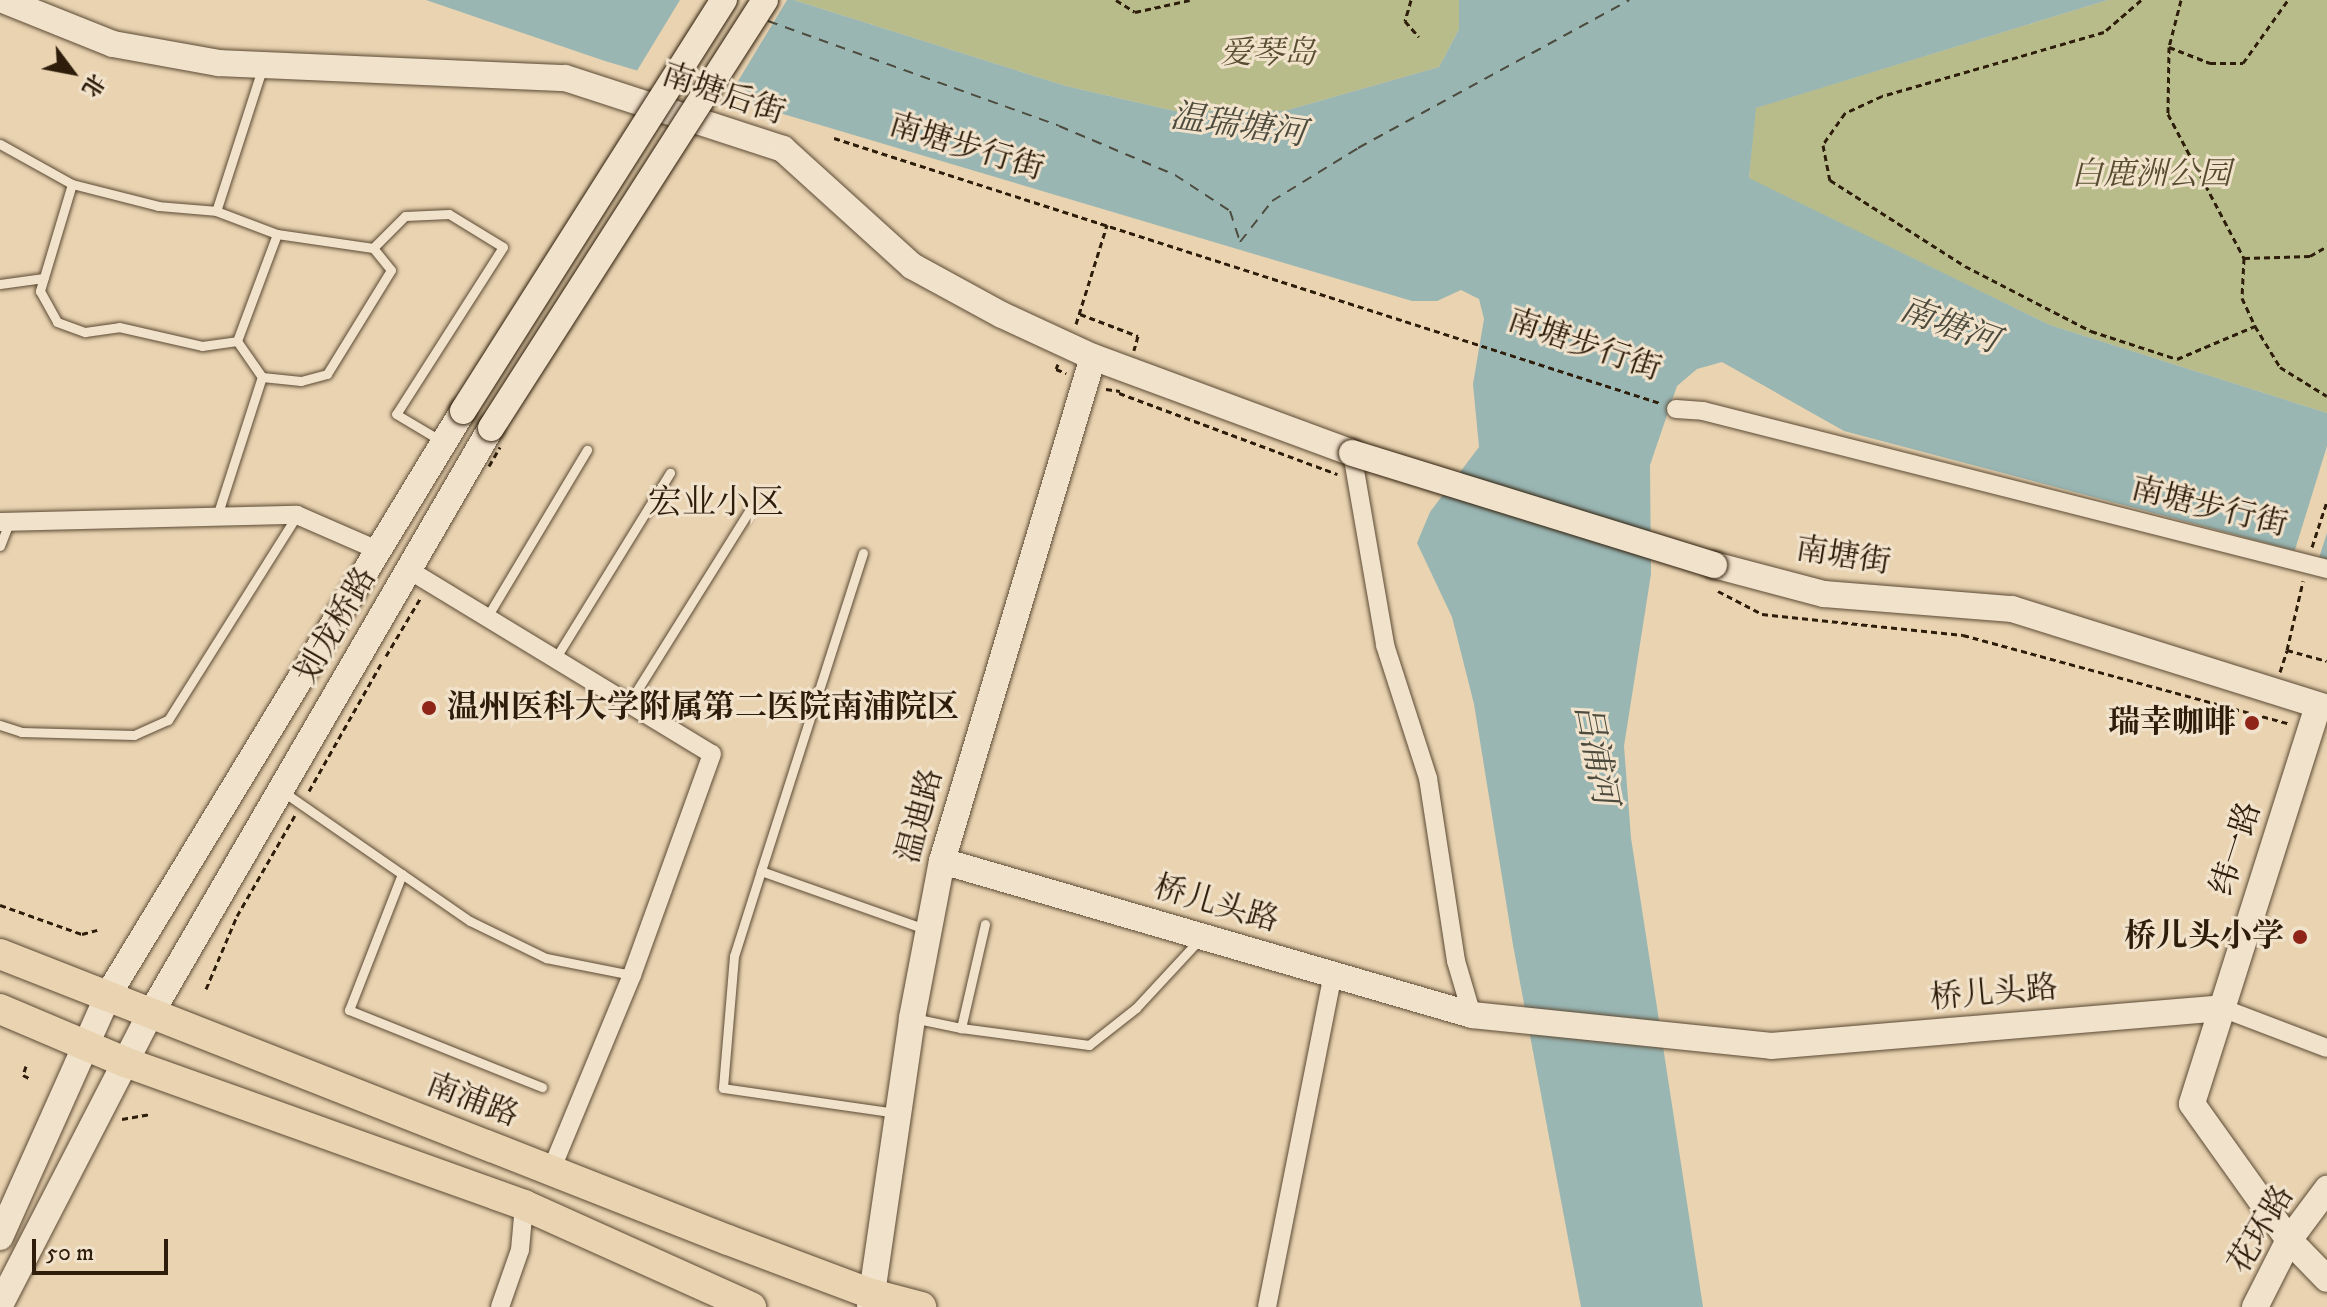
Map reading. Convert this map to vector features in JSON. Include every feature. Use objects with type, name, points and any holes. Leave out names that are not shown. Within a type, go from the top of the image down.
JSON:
[{"type":"main road","name":"南浦路","points":[[0,954],[871,1300],[921,1307]]},
{"type":"main road","points":[[0,1009],[125,1062],[524,1205],[751,1307]]},
{"type":"street","name":"南塘后街","points":[[3,0],[113,44],[263,66],[565,78],[783,149],[912,266],[1066,345],[1089,369],[1352,453]]},
{"type":"street","name":"划龙桥路","points":[[0,1237],[108,995],[443,442],[724,0]]},
{"type":"street","name":"划龙桥路","points":[[0,1305],[150,1015],[291,797],[420,576],[491,428],[765,0]]},
{"type":"street","name":"温迪路","points":[[871,1300],[912,1018],[942,861],[1089,369]]},
{"type":"street","name":"南塘步行街","points":[[1676,409],[1703,411],[2327,569]]},
{"type":"street","points":[[1352,453],[1385,645],[1428,778],[1456,961],[1472,1015]]},
{"type":"street","name":"南塘街","points":[[1352,453],[1711,564],[1824,594],[2012,609],[2318,714]]},
{"type":"street","points":[[5,522],[297,515],[377,550]]},
{"type":"street","points":[[420,576],[712,754],[632,975],[551,1171]]},
{"type":"street","name":"纬一路","points":[[2289,1240],[2192,1104],[2318,714]]},
{"type":"street","name":"桥儿头路","points":[[942,861],[1472,1015],[1771,1046],[2222,1008]]},
{"type":"street","points":[[1267,1307],[1333,975]]},
{"type":"street","points":[[2222,1008],[2327,1048]]},
{"type":"street","name":"花环路","points":[[2255,1307],[2289,1240],[2327,1189]]},
{"type":"street","points":[[500,1307],[520,1250],[524,1205]]},
{"type":"street","points":[[2289,1240],[2327,1279]]},
{"type":"lane","points":[[216,211],[263,66]]},
{"type":"lane","points":[[0,144],[72,184],[158,206],[216,211],[277,234],[373,248],[391,270],[327,374],[301,381],[262,377],[237,341]]},
{"type":"lane","points":[[72,184],[40,291],[57,322],[85,332],[119,327],[202,346],[237,341]]},
{"type":"lane","points":[[373,248],[405,216],[449,214],[503,247],[396,414],[443,442]]},
{"type":"lane","points":[[237,341],[277,234]]},
{"type":"lane","points":[[0,284],[44,278]]},
{"type":"lane","points":[[216,519],[262,377]]},
{"type":"lane","points":[[487,617],[587,450]]},
{"type":"lane","points":[[555,659],[670,473]]},
{"type":"lane","points":[[629,703],[750,509]]},
{"type":"lane","points":[[0,725],[21,732],[134,735],[168,720],[297,515]]},
{"type":"lane","points":[[0,546],[5,522]]},
{"type":"lane","points":[[863,553],[734,956],[723,1088],[898,1114]]},
{"type":"lane","points":[[291,797],[470,921],[546,958],[632,975]]},
{"type":"lane","points":[[761,871],[928,930]]},
{"type":"lane","points":[[402,874],[349,1010],[542,1087]]},
{"type":"lane","points":[[961,1028],[985,924]]},
{"type":"lane","points":[[912,1018],[961,1028],[1089,1045],[1136,1008],[1203,936]]},
{"type":"path","points":[[1116,0],[1135,12],[1190,0]]},
{"type":"path","points":[[1411,0],[1405,21],[1419,37]]},
{"type":"path","points":[[2141,0],[2104,32],[1882,96],[1845,113],[1823,145],[1830,180],[1965,266],[2091,331],[2177,359],[2255,326]]},
{"type":"path","points":[[2181,0],[2169,47],[2168,114],[2244,258],[2242,298],[2255,326],[2280,367],[2327,396]]},
{"type":"path","points":[[2169,47],[2210,63],[2243,63],[2288,0]]},
{"type":"path","name":"南塘步行街","points":[[834,138],[1473,340],[1676,409]]},
{"type":"path","points":[[1107,224],[1080,314],[1056,369],[1089,369],[1124,381],[1358,482]]},
{"type":"path","points":[[2244,258],[2310,256],[2327,246]]},
{"type":"path","points":[[1080,314],[1138,336],[1124,381]]},
{"type":"path","points":[[482,480],[489,466]]},
{"type":"path","points":[[2287,650],[2307,564],[2327,501]]},
{"type":"path","points":[[1711,564],[1702,582],[1762,614],[1963,635],[2318,714]]},
{"type":"path","points":[[206,989],[291,797],[420,576]]},
{"type":"path","points":[[0,905],[82,934],[97,930]]},
{"type":"path","points":[[26,1066],[23,1075],[31,1079]]},
{"type":"path","points":[[122,1119],[151,1114]]},
{"type":"green space","name":"爱琴岛","points":[[794,0],[1459,0],[1459,29],[1439,67],[1284,111],[1175,111],[1066,86]]},
{"type":"green space","name":"白鹿洲公园","points":[[2108,0],[2327,0],[2327,413],[2050,325],[1749,179],[1755,108]]},
{"type":"water","points":[[426,0],[794,0],[1066,86],[1175,111],[1284,111],[1439,67],[1459,29],[1459,0],[2108,0],[1756,108],[1749,178],[2050,325],[2327,413],[2327,559],[1844,431],[1722,362],[1697,369],[1677,386],[1650,465],[1651,574],[1624,746],[1631,838],[1703,1307],[1581,1307],[1513,945],[1474,704],[1452,617],[1417,543],[1430,512],[1479,447],[1473,384],[1484,319],[1479,299],[1461,290],[1437,301],[1412,301],[605,61]]},
{"type":"pier","points":[[680,0],[787,0],[726,101],[635,74]]},
{"type":"pier","points":[[2327,446],[2327,533],[2318,561],[2294,553]]},
{"type":"ferry route","points":[[768,21],[1059,126],[1175,175],[1230,211],[1240,242],[1272,201],[1358,148],[1629,0]]},
{"type":"place","name":"温州医科大学附属第二医院南浦院区","points":[[429,708]]},
{"type":"place","name":"瑞幸咖啡","points":[[2252,723]]},
{"type":"place","name":"桥儿头小学","points":[[2300,937]]},
{"type":"district","name":"宏业小区","points":[[716,504]]},
{"type":"water label","name":"温瑞塘河","points":[[1238,126]]},
{"type":"water label","name":"南塘河","points":[[1949,326]]},
{"type":"water label","name":"吕浦河","points":[[1595,754]]}]
